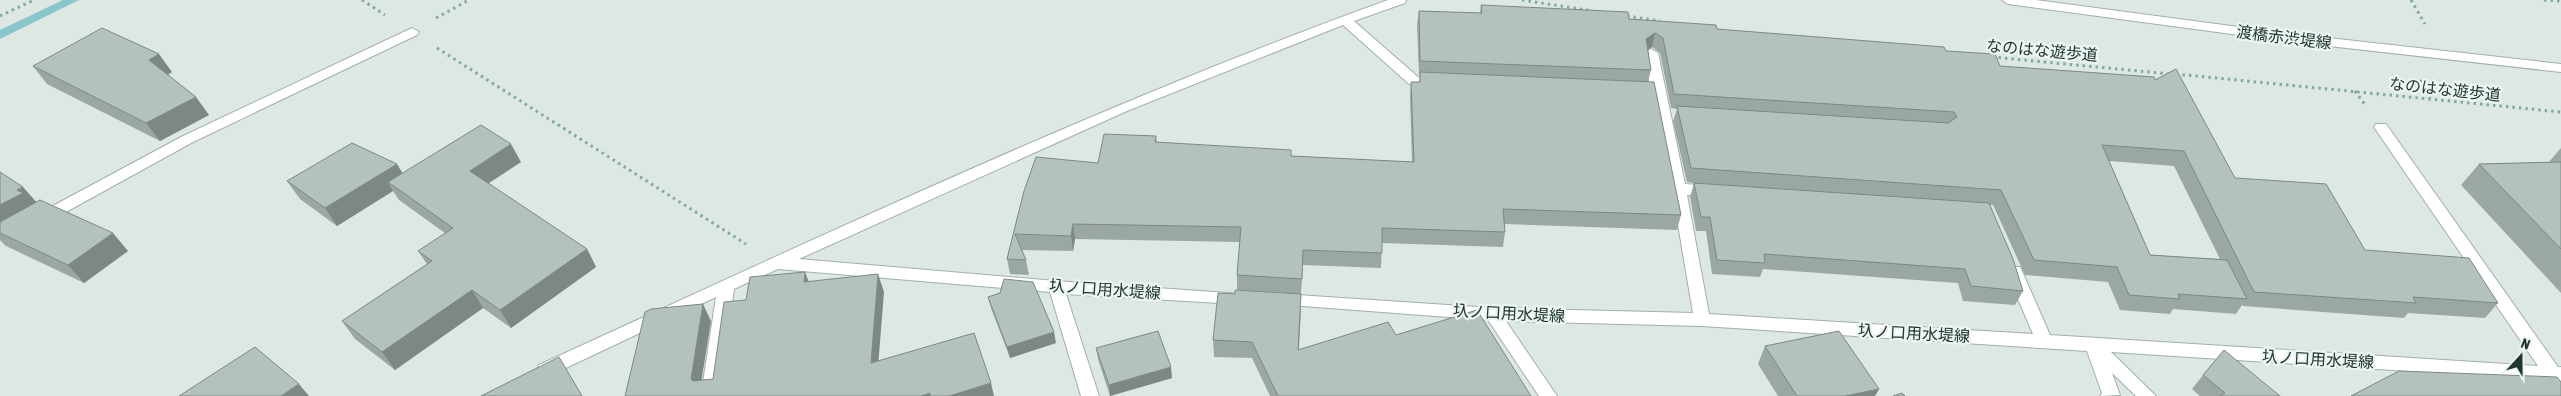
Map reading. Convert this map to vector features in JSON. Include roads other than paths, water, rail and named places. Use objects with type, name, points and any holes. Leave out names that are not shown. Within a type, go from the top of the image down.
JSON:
[{"type":"street","points":[[530,377],[776,263],[1122,108],[1400,0]]},
{"type":"street","name":"渡橋赤渋堤線","points":[[2008,0],[2337,44],[2561,68]]},
{"type":"street","points":[[1345,20],[1414,81],[1453,82]]},
{"type":"street","points":[[26,227],[188,139],[412,32]]},
{"type":"street","points":[[1651,53],[1658,91],[1668,114],[1702,320]]},
{"type":"street","points":[[1619,89],[1658,91]]},
{"type":"street","points":[[2381,127],[2558,377]]},
{"type":"street","points":[[1679,189],[1729,192]]},
{"type":"street","points":[[2007,254],[2044,340]]},
{"type":"street","name":"圦ノ口用水堤線","points":[[776,263],[1056,286],[1493,314],[1702,320],[2044,340],[2094,346],[2558,377]]},
{"type":"street","points":[[1056,286],[1090,396]]},
{"type":"street","points":[[710,396],[726,287]]},
{"type":"street","points":[[1493,314],[1548,396]]},
{"type":"street","points":[[2094,346],[2111,395],[2109,396]]},
{"type":"street","points":[[2094,346],[2147,396]]},
{"type":"waterway","points":[[0,35],[73,0]]}]
